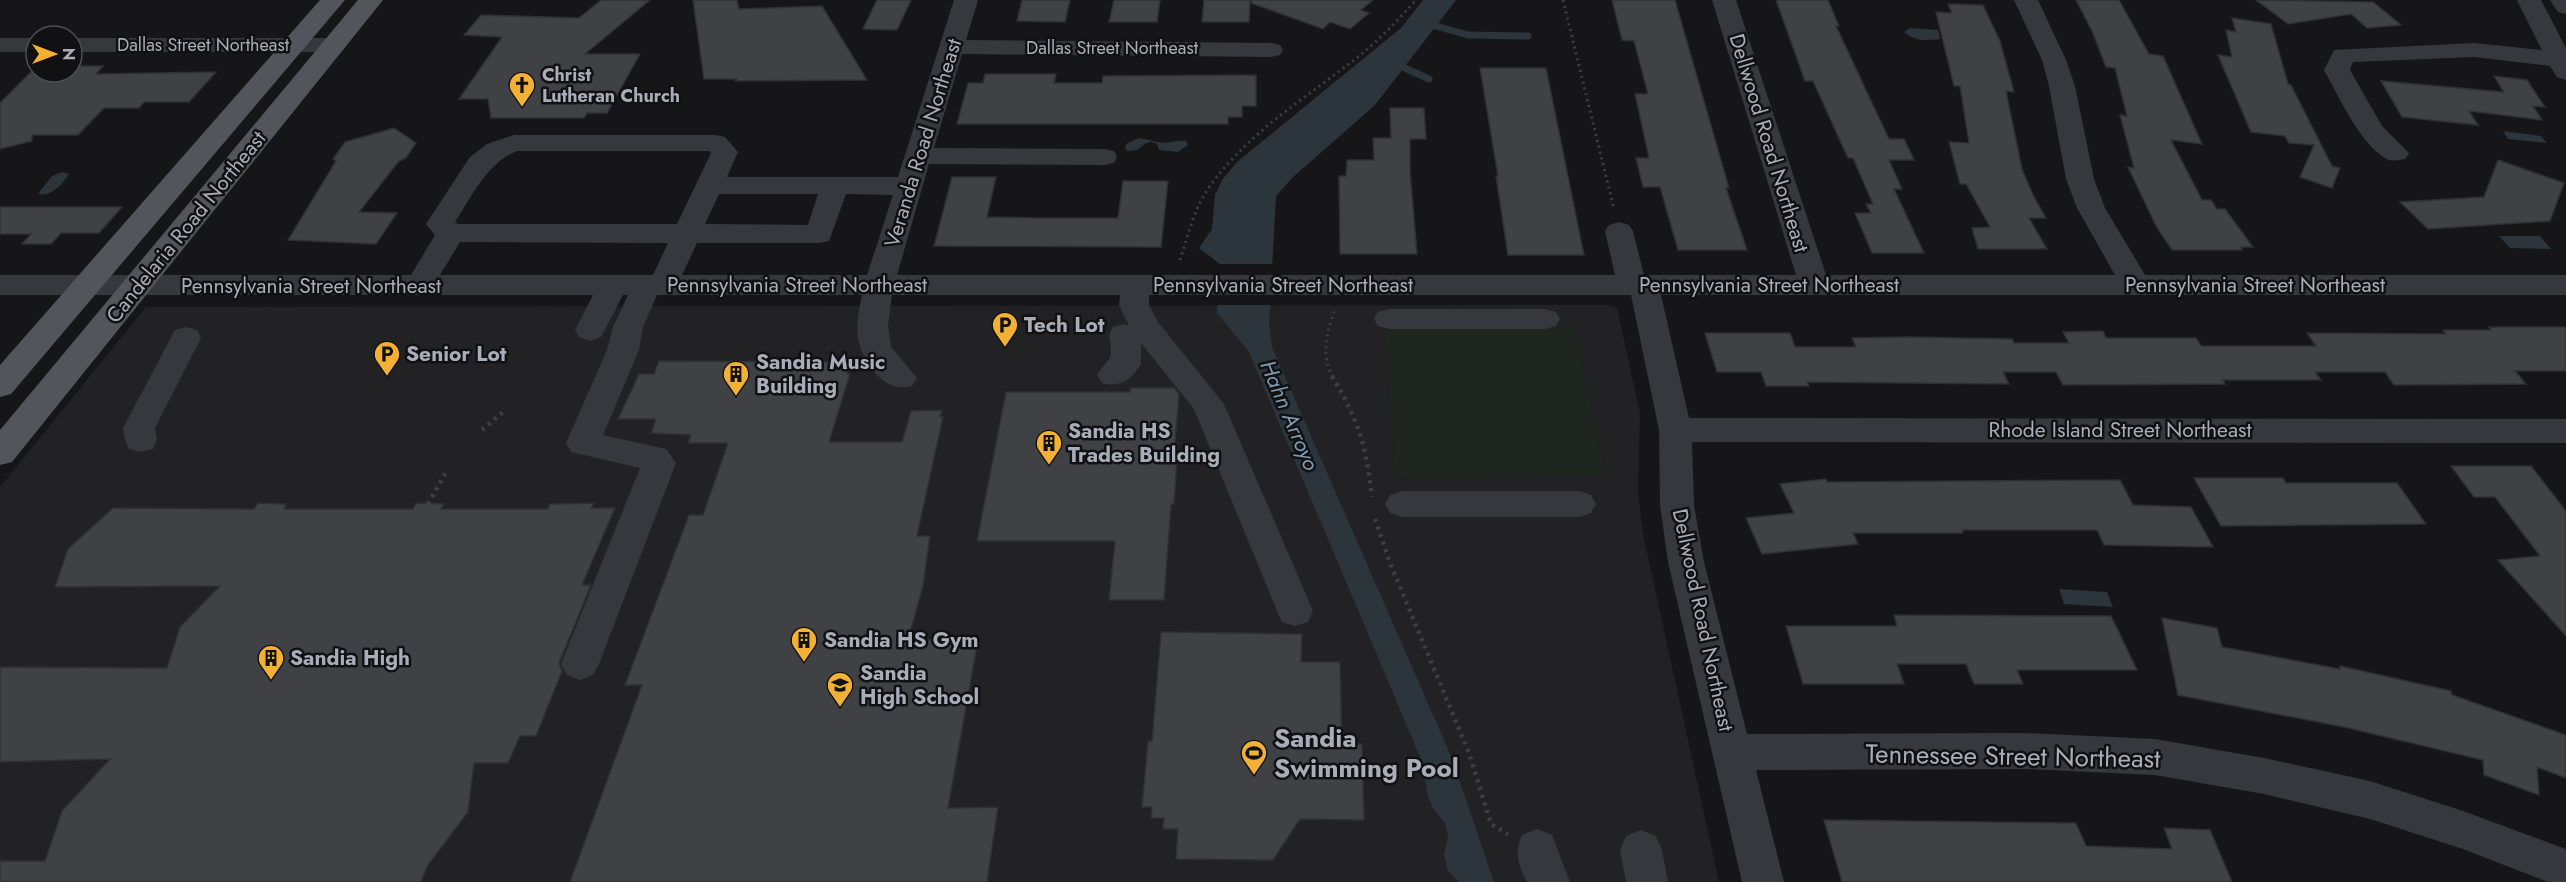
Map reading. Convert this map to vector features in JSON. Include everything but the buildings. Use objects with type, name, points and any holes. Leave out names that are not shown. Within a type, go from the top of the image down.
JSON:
[{"type":"main road","name":"Candelaria Road Northeast","points":[[0,386],[333,0]]},
{"type":"main road","name":"Candelaria Road Northeast","points":[[0,453],[371,0]]},
{"type":"street","name":"Veranda Road Northeast","points":[[901,378],[885,367],[874,345],[872,322],[879,285],[966,0]]},
{"type":"street","name":"Dellwood Road Northeast","points":[[1724,0],[1814,285]]},
{"type":"street","points":[[2026,0],[2054,60],[2062,86],[2080,179],[2091,208],[2136,285]]},
{"type":"street","points":[[2529,0],[2563,64]]},
{"type":"street","points":[[2562,0],[2566,7]]},
{"type":"street","points":[[0,45],[24,45]]},
{"type":"street","name":"Dallas Street Northeast","points":[[84,45],[334,45]]},
{"type":"street","name":"Dallas Street Northeast","points":[[953,47],[1270,50]]},
{"type":"street","points":[[2396,153],[2371,130],[2337,70],[2343,55],[2474,50],[2563,64]]},
{"type":"street","points":[[580,664],[659,463],[654,458],[583,443],[623,350],[628,327],[687,233],[725,152],[716,143],[514,143],[495,150],[480,163],[440,224],[451,233],[687,233],[819,234],[835,186]]},
{"type":"street","points":[[919,156],[1104,158]]},
{"type":"street","points":[[709,185],[909,186]]},
{"type":"street","name":"Dellwood Road Northeast","points":[[1619,231],[1638,285],[1675,430],[1677,505],[1686,562],[1763,882]]},
{"type":"street","points":[[419,286],[451,233]]},
{"type":"street","name":"Pennsylvania Street Northeast","points":[[0,285],[1277,286],[1344,285],[1462,273],[1638,285],[2566,285]]},
{"type":"street","points":[[1135,285],[1134,305],[1144,327],[1208,404],[1295,611]]},
{"type":"street","points":[[590,330],[613,286]]},
{"type":"street","points":[[1389,319],[1545,319]]},
{"type":"street","points":[[1113,375],[1125,364],[1127,351],[1124,335]]},
{"type":"street","points":[[141,440],[139,428],[186,338]]},
{"type":"street","name":"Rhode Island Street Northeast","points":[[1675,430],[2566,431]]},
{"type":"street","points":[[1383,509],[1579,504]]},
{"type":"street","name":"Tennessee Street Northeast","points":[[1731,752],[2024,751],[2155,757],[2264,776],[2370,800],[2463,830],[2566,869]]},
{"type":"path","points":[[1169,285],[1204,195],[1226,165],[1256,136],[1385,33],[1402,18],[1416,0]]},
{"type":"path","points":[[1563,0],[1619,231]]},
{"type":"path","points":[[1344,285],[1333,314],[1324,360],[1352,408],[1360,431],[1369,468],[1383,509],[1390,563],[1469,753],[1491,824],[1510,834],[1533,859]]},
{"type":"path","points":[[482,430],[503,412]]},
{"type":"path","points":[[429,504],[446,472]]},
{"type":"shaded area","name":"Sandia High School","points":[[1606,305],[1617,308],[1640,413],[1638,491],[1643,534],[1719,882],[0,882],[0,487],[146,307]]},
{"type":"shaded area","points":[[1385,327],[1575,327],[1606,477],[1395,478]]},
{"type":"water","name":"Hahn Arroyo","points":[[1423,0],[1456,0],[1375,105],[1292,178],[1276,196],[1269,323],[1272,347],[1451,756],[1494,882],[1459,882],[1448,871],[1444,855],[1448,837],[1445,823],[1434,810],[1427,794],[1423,764],[1249,352],[1217,313],[1220,264],[1199,248],[1212,229],[1215,195],[1222,180],[1237,162],[1401,28]]},
{"type":"water","points":[[1910,28],[1938,30],[1940,39],[1916,39],[1904,32]]},
{"type":"water","points":[[2503,131],[2541,136],[2547,143],[2508,139]]},
{"type":"water","points":[[1139,138],[1165,143],[1186,141],[1188,145],[1178,152],[1159,150],[1157,144],[1151,142],[1137,150],[1127,151],[1126,144]]},
{"type":"water","points":[[62,172],[69,174],[60,186],[48,194],[38,194],[52,176]]},
{"type":"water","points":[[2499,236],[2540,236],[2551,249],[2510,248]]},
{"type":"water","points":[[2059,589],[2107,592],[2113,607],[2064,604]]},
{"type":"pier","points":[[1216,264],[1275,264],[1273,305],[1214,305]]},
{"type":"waterway","points":[[1425,23],[1468,35],[1528,36]]},
{"type":"waterway","points":[[1394,63],[1429,79]]},
{"type":"place","name":"Christ Lutheran Church","points":[[522,108]]},
{"type":"place","name":"Tech Lot","points":[[1005,348]]},
{"type":"place","name":"Senior Lot","points":[[387,377]]},
{"type":"place","name":"Sandia Music Building","points":[[736,397]]},
{"type":"place","name":"Sandia HS Trades Building","points":[[1049,466]]},
{"type":"place","name":"Sandia HS Gym","points":[[804,663]]},
{"type":"place","name":"Sandia High","points":[[271,681]]},
{"type":"place","name":"Sandia High School","points":[[840,708]]},
{"type":"place","name":"Sandia Swimming Pool","points":[[1254,776]]}]
